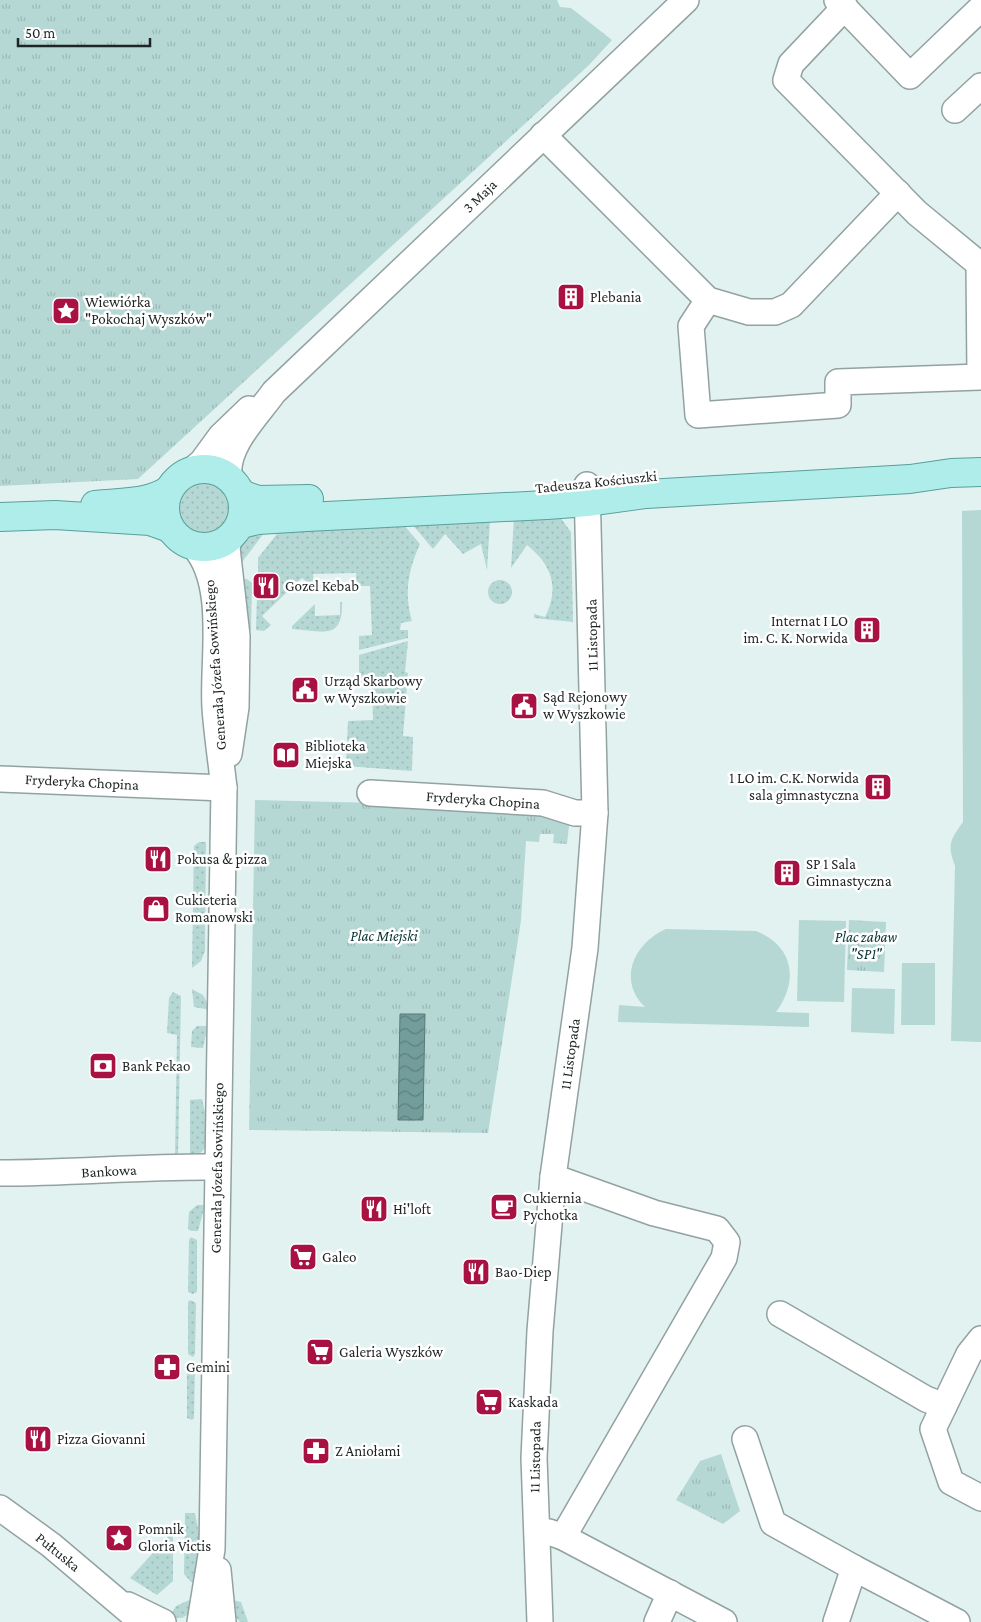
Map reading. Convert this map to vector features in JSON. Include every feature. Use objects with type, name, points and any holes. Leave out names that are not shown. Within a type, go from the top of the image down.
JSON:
[{"type":"main road","name":"Tadeusza Kościuszki","points":[[235,532],[258,520],[588,493],[644,476],[910,464],[951,473],[981,472]]},
{"type":"main road","points":[[0,517],[55,515],[150,521],[170,528],[185,543],[194,546],[212,547],[235,532],[244,509],[235,486],[211,469],[191,471],[178,479],[169,490],[159,497],[148,500],[91,506],[55,515]]},
{"type":"main road","name":"Tadeusza Kościuszki","points":[[235,486],[258,500],[588,493]]},
{"type":"main road","points":[[169,490],[165,509],[170,528]]},
{"type":"street","name":"3 Maja","points":[[235,486],[229,460],[247,429],[274,392],[686,0]]},
{"type":"street","points":[[708,300],[691,326],[698,415],[838,405],[838,382],[980,377],[979,264],[917,213],[786,80],[791,64],[850,5],[910,76],[981,8]]},
{"type":"street","points":[[956,110],[981,86]]},
{"type":"street","points":[[543,135],[708,300],[749,312],[776,312],[791,305],[898,194]]},
{"type":"street","name":"3 Maja","points":[[191,471],[202,462],[231,425],[254,404],[274,392]]},
{"type":"street","name":"11 Listopada","points":[[540,1622],[535,1527],[536,1403],[553,1177],[585,948],[595,813],[588,493]]},
{"type":"street","name":"Generała Józefa Sowińskiego","points":[[224,788],[236,707],[237,636],[227,548],[235,532]]},
{"type":"street","name":"Generała Józefa Sowińskiego","points":[[194,546],[206,563],[211,581],[215,614],[215,706],[224,788],[212,1549],[200,1622]]},
{"type":"street","name":"Fryderyka Chopina","points":[[0,779],[224,788]]},
{"type":"street","name":"Fryderyka Chopina","points":[[370,793],[543,802],[575,813],[595,813]]},
{"type":"street","name":"Bankowa","points":[[0,1173],[99,1172],[184,1166],[217,1167]]},
{"type":"street","points":[[553,1177],[654,1213],[717,1229],[727,1242],[724,1258],[563,1537]]},
{"type":"street","points":[[780,1314],[926,1399],[944,1406]]},
{"type":"street","points":[[981,1339],[969,1354],[933,1429],[951,1482],[981,1498]]},
{"type":"street","points":[[746,1439],[773,1523],[956,1622]]},
{"type":"street","name":"Pułtuska","points":[[0,1508],[51,1545],[142,1622]]},
{"type":"street","points":[[535,1527],[563,1537],[724,1622]]},
{"type":"street","name":"Generała Józefa Sowińskiego","points":[[212,1549],[219,1573],[223,1622]]},
{"type":"street","points":[[836,1622],[854,1568]]},
{"type":"street","points":[[657,1622],[670,1592]]},
{"type":"street","name":"Pułtuska","points":[[114,1598],[164,1622]]},
{"type":"street","points":[[205,1622],[217,1622]]},
{"type":"green space","points":[[0,0],[557,0],[560,7],[571,8],[612,40],[589,65],[138,479],[0,486]]},
{"type":"green space","points":[[0,88],[10,102],[0,109]]},
{"type":"green space","points":[[199,482],[209,482],[219,486],[227,494],[231,509],[227,524],[219,532],[209,536],[199,536],[189,532],[181,524],[177,514],[177,504],[181,494],[189,486]]},
{"type":"green space","points":[[981,510],[981,1042],[951,1041],[955,866],[951,853],[951,843],[963,822],[962,511]]},
{"type":"green space","points":[[560,517],[571,532],[573,622],[534,618],[534,614],[545,617],[550,606],[552,587],[548,569],[536,553],[527,545],[511,568],[514,518]]},
{"type":"green space","points":[[490,520],[487,570],[481,544],[463,554],[445,534],[433,549],[411,523]]},
{"type":"green space","points":[[403,524],[420,544],[408,582],[408,601],[412,621],[401,623],[400,630],[408,630],[408,638],[359,650],[359,636],[372,635],[370,586],[357,586],[356,573],[313,574],[314,588],[302,578],[262,616],[271,625],[264,631],[256,630],[257,595],[271,595],[271,580],[258,579],[258,558],[280,530]]},
{"type":"green space","points":[[268,528],[242,562],[235,563],[237,548],[242,538],[252,532]]},
{"type":"green space","points":[[243,579],[247,579],[252,583],[251,630],[245,630]]},
{"type":"green space","points":[[500,580],[509,583],[512,592],[509,601],[500,604],[491,601],[488,592],[491,583]]},
{"type":"green space","points":[[340,602],[342,602],[341,614],[339,623],[335,628],[322,632],[292,629],[292,626],[315,604],[315,616],[340,615]]},
{"type":"green space","points":[[408,641],[405,672],[408,673],[403,736],[413,737],[412,771],[346,766],[348,721],[373,720],[372,684],[359,684],[359,655]]},
{"type":"green space","name":"Plac Miejski","points":[[255,800],[500,806],[570,817],[567,844],[553,843],[554,834],[540,834],[539,842],[526,841],[521,920],[488,1133],[249,1130]]},
{"type":"green space","points":[[199,842],[206,842],[205,951],[201,961],[192,968],[194,846]]},
{"type":"green space","points":[[799,920],[846,921],[844,1002],[797,1001]]},
{"type":"green space","name":"Plac zabaw \"SP1\"","points":[[849,920],[886,922],[884,972],[847,970]]},
{"type":"green space","points":[[666,929],[756,931],[769,938],[785,955],[789,966],[788,988],[776,1012],[809,1013],[809,1027],[618,1022],[619,1005],[645,1007],[632,985],[633,963],[645,943]]},
{"type":"green space","points":[[902,963],[935,963],[935,1025],[901,1025]]},
{"type":"green space","points":[[852,988],[895,989],[894,1034],[851,1032]]},
{"type":"green space","points":[[192,989],[203,995],[211,1010],[194,1007]]},
{"type":"green space","points":[[173,992],[181,996],[178,1157],[175,1157],[177,1035],[167,1033],[169,998]]},
{"type":"green space","points":[[197,1026],[208,1026],[203,1048],[191,1047],[192,1031]]},
{"type":"green space","points":[[202,1099],[208,1133],[207,1142],[199,1154],[190,1158],[190,1100]]},
{"type":"green space","points":[[197,1205],[205,1205],[198,1231],[191,1231],[188,1229],[189,1212]]},
{"type":"green space","points":[[191,1237],[197,1240],[197,1292],[193,1294],[188,1292],[189,1240]]},
{"type":"green space","points":[[190,1300],[196,1303],[195,1354],[193,1357],[188,1354],[188,1302]]},
{"type":"green space","points":[[189,1362],[195,1365],[194,1418],[192,1420],[187,1418],[187,1364]]},
{"type":"green space","points":[[721,1454],[740,1511],[723,1524],[676,1500],[700,1461]]},
{"type":"green space","points":[[185,1513],[195,1513],[201,1544],[200,1582],[191,1582],[184,1574]]},
{"type":"green space","points":[[173,1531],[173,1581],[157,1595],[130,1578]]},
{"type":"green space","points":[[194,1598],[194,1611],[182,1618],[169,1617],[176,1606]]},
{"type":"green space","points":[[229,1599],[241,1602],[248,1622],[240,1622],[234,1615]]},
{"type":"water","points":[[400,1014],[425,1014],[423,1120],[398,1120]]},
{"type":"place","name":"Plebania","points":[[571,297]]},
{"type":"place","name":"Wiewiórka \"Pokochaj Wyszków\"","points":[[66,311]]},
{"type":"place","name":"Gozel Kebab","points":[[266,586]]},
{"type":"place","name":"Internat I LO im. C. K. Norwida","points":[[867,630]]},
{"type":"place","name":"Urząd Skarbowy w Wyszkowie","points":[[305,690]]},
{"type":"place","name":"Sąd Rejonowy w Wyszkowie","points":[[524,706]]},
{"type":"place","name":"Biblioteka Miejska","points":[[286,755]]},
{"type":"place","name":"1 LO im. C.K. Norwida sala gimnastyczna","points":[[878,787]]},
{"type":"place","name":"Pokusa & pizza","points":[[158,859]]},
{"type":"place","name":"SP 1 Sala Gimnastyczna","points":[[787,873]]},
{"type":"place","name":"Cukieteria Romanowski","points":[[156,909]]},
{"type":"place","name":"Bank Pekao","points":[[103,1066]]},
{"type":"place","name":"Cukiernia Pychotka","points":[[504,1207]]},
{"type":"place","name":"Hi'loft","points":[[374,1209]]},
{"type":"place","name":"Galeo","points":[[303,1257]]},
{"type":"place","name":"Bao-Diep","points":[[476,1272]]},
{"type":"place","name":"Galeria Wyszków","points":[[320,1352]]},
{"type":"place","name":"Gemini","points":[[167,1367]]},
{"type":"place","name":"Kaskada","points":[[489,1402]]},
{"type":"place","name":"Pizza Giovanni","points":[[38,1439]]},
{"type":"place","name":"Z Aniołami","points":[[316,1451]]},
{"type":"place","name":"Pomnik Gloria Victis","points":[[119,1538]]}]
